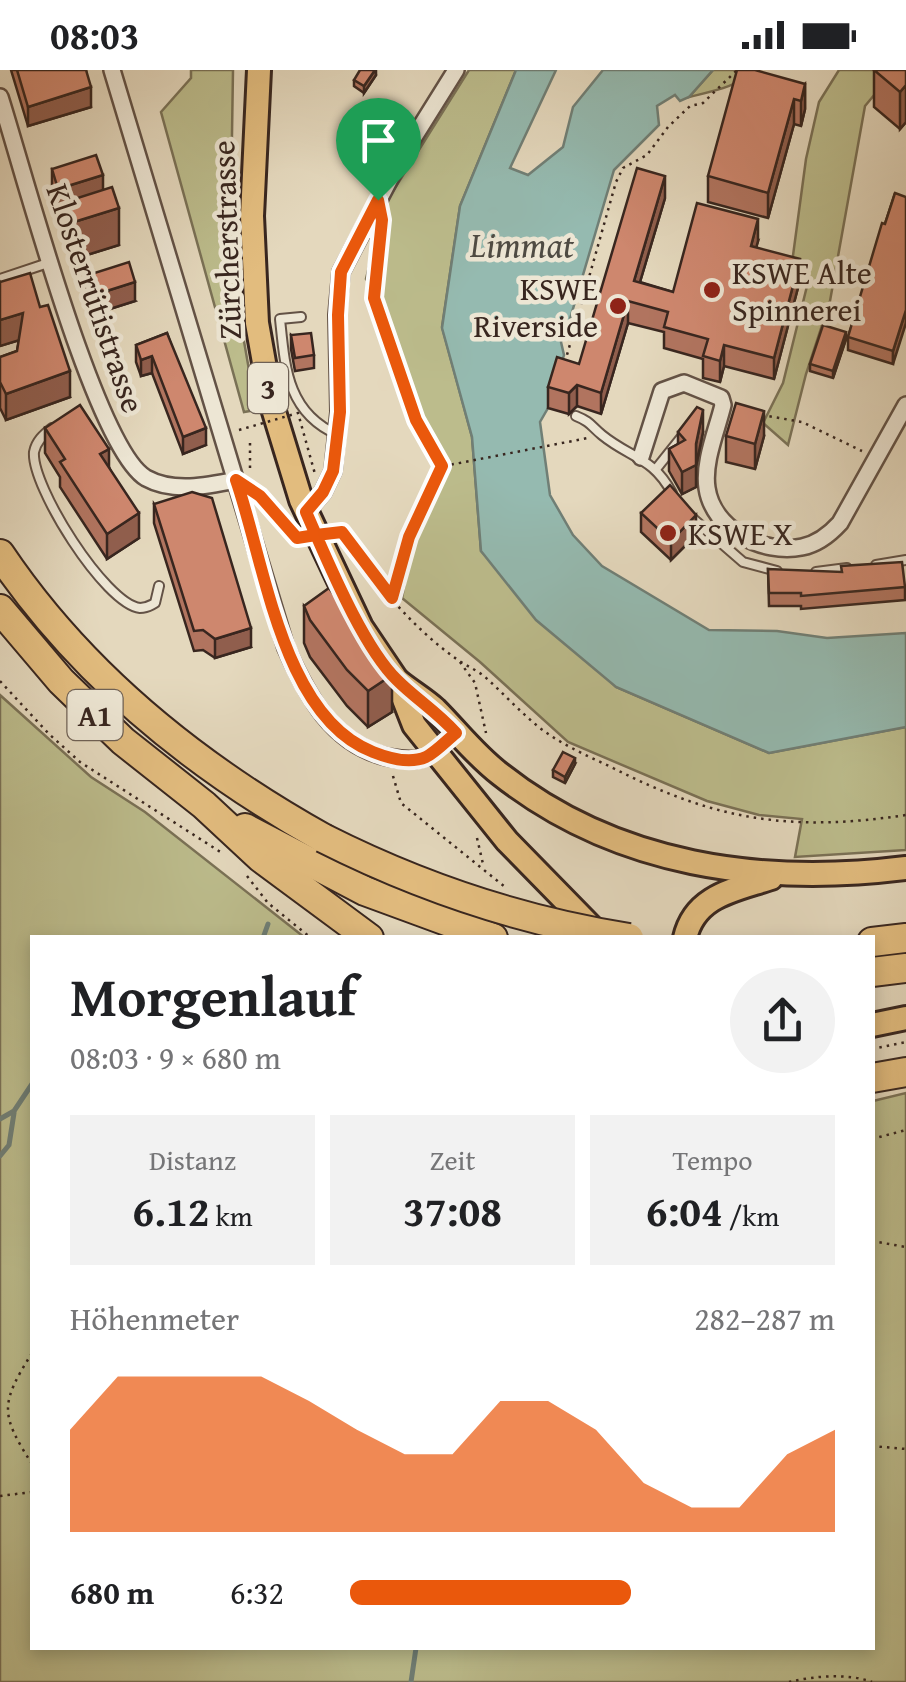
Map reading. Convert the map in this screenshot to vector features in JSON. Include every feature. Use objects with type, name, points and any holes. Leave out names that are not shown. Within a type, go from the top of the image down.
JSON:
[{"type":"highway","name":"A1","points":[[0,554],[56,628],[145,716],[212,770],[323,838],[402,875],[483,904],[613,935]]},
{"type":"highway","name":"A1","points":[[0,610],[92,712],[204,805],[365,890],[484,935]]},
{"type":"highway","points":[[204,805],[261,858],[365,935]]},
{"type":"highway","points":[[875,942],[906,938]]},
{"type":"highway","points":[[875,972],[906,968]]},
{"type":"highway","points":[[875,1077],[906,1072]]},
{"type":"main road","name":"Zürcherstrasse","points":[[259,70],[252,216],[256,310],[277,425],[316,535],[361,627],[396,679]]},
{"type":"main road","name":"3","points":[[396,679],[524,792],[609,838],[681,862],[778,875],[906,868]]},
{"type":"main road","name":"3","points":[[396,679],[414,725],[433,751],[507,841],[599,935]]},
{"type":"main road","points":[[687,935],[691,920],[704,904],[721,894],[778,875]]},
{"type":"main road","points":[[875,1024],[906,1018]]},
{"type":"street","points":[[112,70],[242,485],[286,648],[310,700],[345,737],[383,756],[414,760],[456,733]]},
{"type":"street","points":[[306,512],[330,480],[338,435],[341,272],[378,200],[456,70]]},
{"type":"street","name":"Klosterrütistrasse","points":[[0,96],[98,414],[126,458],[147,478],[184,487],[242,485]]},
{"type":"street","points":[[641,457],[662,391],[684,384],[718,402],[707,491],[722,521],[755,542],[802,547],[830,534],[863,486],[906,406]]},
{"type":"lane","points":[[0,279],[52,262]]},
{"type":"lane","points":[[301,317],[280,319],[288,380],[300,406],[323,428],[338,435]]},
{"type":"lane","points":[[576,416],[592,422],[601,435],[656,469],[688,514],[730,553],[757,566],[798,572],[850,568]]},
{"type":"lane","points":[[63,422],[45,434],[34,454],[38,472],[64,526],[99,574],[132,605],[140,608],[155,603],[159,586]]},
{"type":"lane","points":[[656,469],[689,427]]},
{"type":"lane","points":[[868,566],[906,560]]},
{"type":"path","points":[[560,377],[623,168],[648,155],[689,106],[703,102],[736,70]]},
{"type":"path","points":[[378,200],[382,220],[374,298],[416,420],[442,466]]},
{"type":"path","points":[[718,402],[802,422],[877,458]]},
{"type":"path","points":[[240,430],[298,413],[315,474]]},
{"type":"path","points":[[442,466],[574,441]]},
{"type":"path","points":[[250,442],[242,485],[260,496],[297,538],[342,532],[392,598],[459,661],[475,683],[487,737]]},
{"type":"path","points":[[392,598],[409,537],[442,466]]},
{"type":"path","points":[[459,661],[476,670],[532,721],[565,744],[668,793],[756,820],[802,824],[906,814]]},
{"type":"path","points":[[0,681],[48,734],[80,762],[222,853]]},
{"type":"path","points":[[383,756],[392,771],[401,803],[483,866]]},
{"type":"path","points":[[248,877],[268,903],[307,935]]},
{"type":"path","points":[[875,1048],[906,1042]]},
{"type":"path","points":[[875,1138],[906,1130]]},
{"type":"path","points":[[875,1242],[906,1246]]},
{"type":"path","points":[[30,1356],[12,1379],[2,1404],[8,1430],[30,1461]]},
{"type":"path","points":[[875,1446],[906,1449]]},
{"type":"path","points":[[0,1496],[30,1492]]},
{"type":"path","points":[[789,1682],[806,1678],[861,1678],[872,1682]]},
{"type":"green space","points":[[191,70],[233,70],[230,261],[256,410],[244,412],[161,112],[191,78]]},
{"type":"green space","points":[[469,70],[516,70],[460,206],[442,327],[472,437],[481,551],[616,687],[769,753],[906,727],[906,850],[795,857],[802,819],[759,815],[707,801],[568,742],[402,598],[413,539],[446,467],[419,418],[377,296],[366,279],[383,207]]},
{"type":"green space","points":[[713,70],[756,70],[733,84],[689,97]]},
{"type":"green space","points":[[839,70],[895,70],[865,106],[830,301],[788,445],[763,423],[783,383],[809,278],[792,263],[806,159],[819,102]]},
{"type":"green space","points":[[0,695],[91,777],[145,812],[301,935],[30,935],[30,1650],[875,1650],[875,1101],[906,1093],[906,1682],[0,1682]]},
{"type":"water","name":"Limmat","points":[[516,70],[556,70],[510,168],[528,175],[563,147],[573,107],[603,70],[713,70],[689,97],[680,101],[675,95],[657,106],[659,125],[614,170],[561,342],[564,355],[540,422],[550,495],[573,535],[602,566],[709,630],[777,631],[827,638],[906,633],[906,727],[769,753],[616,687],[536,620],[481,551],[472,437],[442,328],[460,206]]},
{"type":"building","points":[[17,70],[86,70],[91,87],[28,107]]},
{"type":"building","points":[[360,70],[375,70],[364,86],[354,80]]},
{"type":"building","points":[[737,70],[755,70],[805,84],[801,101],[794,99],[768,193],[708,176]]},
{"type":"building","points":[[874,70],[906,70],[906,85],[900,92]]},
{"type":"building","points":[[96,155],[103,175],[58,189],[52,169]]},
{"type":"building","points":[[637,168],[665,176],[634,281],[673,292],[697,203],[758,219],[751,246],[800,259],[774,358],[724,345],[720,361],[703,356],[708,339],[664,327],[668,312],[628,301],[601,393],[577,385],[569,393],[548,387],[557,357],[579,364]]},
{"type":"building","points":[[112,187],[119,208],[74,222],[68,201]]},
{"type":"building","points":[[895,193],[906,197],[906,310],[893,351],[848,337],[882,223],[885,224]]},
{"type":"building","points":[[129,262],[135,282],[91,296],[85,276]]},
{"type":"building","points":[[30,273],[40,307],[48,305],[70,371],[6,394],[0,382],[0,357],[17,351],[23,313],[0,320],[0,282]]},
{"type":"building","points":[[823,325],[846,332],[833,371],[810,364]]},
{"type":"building","points":[[167,333],[206,428],[183,437],[152,356],[141,360],[136,345]]},
{"type":"building","points":[[311,333],[314,355],[295,358],[291,335]]},
{"type":"building","points":[[736,403],[764,411],[755,444],[726,436]]},
{"type":"building","points":[[80,405],[109,449],[100,454],[139,513],[107,534],[60,462],[65,459],[45,428]]},
{"type":"building","points":[[697,407],[703,410],[696,465],[682,472],[669,449],[685,440],[678,432]]},
{"type":"building","points":[[670,485],[696,515],[671,541],[641,513]]},
{"type":"building","points":[[192,492],[212,498],[251,628],[215,639],[203,630],[194,631],[154,504]]},
{"type":"building","points":[[902,562],[905,587],[801,596],[769,593],[768,569],[842,572],[841,566]]},
{"type":"building","points":[[329,588],[392,675],[368,691],[347,670],[304,606]]},
{"type":"building","points":[[563,752],[575,758],[565,777],[553,770]]},
{"type":"waterway","points":[[264,935],[268,924]]},
{"type":"waterway","points":[[0,1119],[14,1111],[30,1087]]},
{"type":"waterway","points":[[0,1156],[9,1145],[14,1113]]},
{"type":"waterway","points":[[411,1682],[416,1650]]},
{"type":"place","name":"KSWE Alte Spinnerei","points":[[712,290]]},
{"type":"place","name":"KSWE Riverside","points":[[618,306]]},
{"type":"place","name":"KSWE X","points":[[668,533]]},
{"type":"route","points":[[378,200],[341,272],[338,435],[330,480],[306,512],[316,535],[297,538],[260,496],[236,480],[286,648],[310,700],[361,748],[414,760],[426,756],[456,733],[434,709],[396,679],[361,627],[316,535],[342,532],[392,598],[409,537],[442,466],[416,420],[374,298],[382,220],[378,200]]}]
